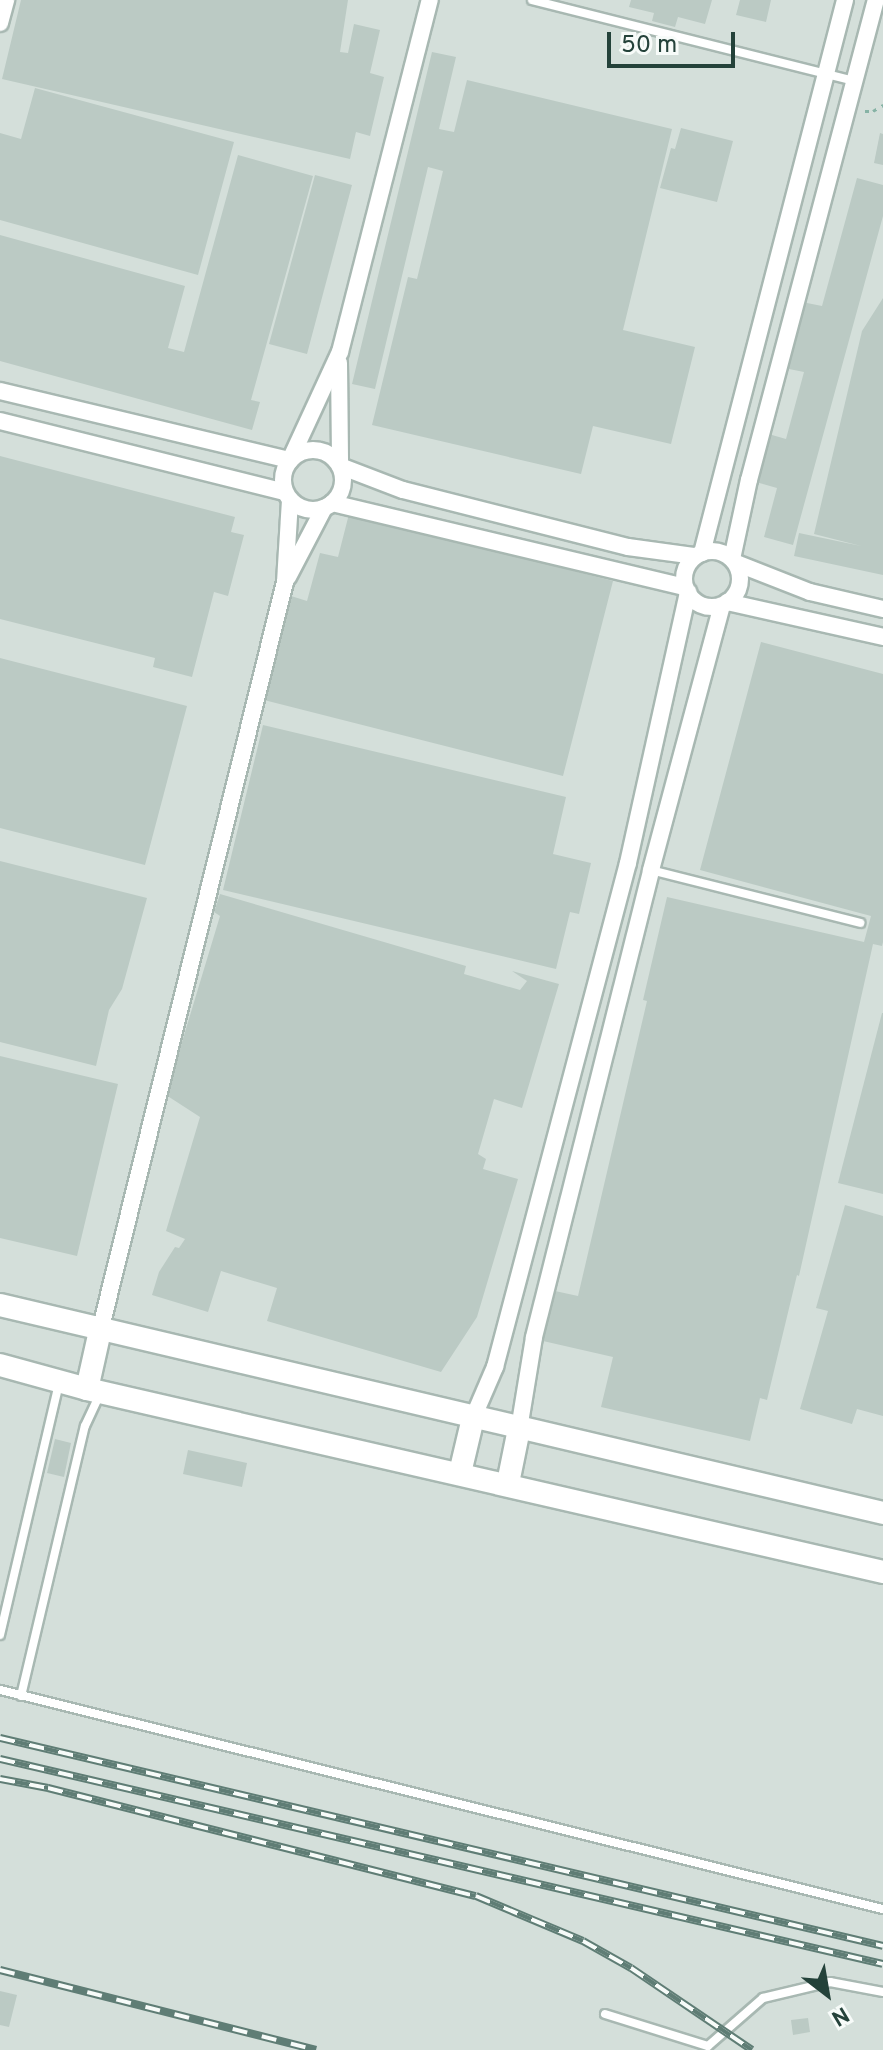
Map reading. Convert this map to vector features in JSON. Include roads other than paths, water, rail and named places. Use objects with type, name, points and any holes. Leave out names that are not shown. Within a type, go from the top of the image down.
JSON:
[{"type":"street","points":[[0,23],[6,0]]},
{"type":"street","points":[[94,1390],[100,1331],[285,582],[287,496],[283,473],[340,352],[430,0]]},
{"type":"street","points":[[460,1473],[473,1418],[495,1367],[628,863],[687,589],[686,570],[698,555],[761,330],[845,0]]},
{"type":"street","points":[[508,1483],[534,1337],[651,870],[725,604],[738,589],[734,561],[787,336],[876,0]]},
{"type":"street","points":[[761,330],[787,336]]},
{"type":"street","points":[[285,582],[343,483],[340,466],[340,352]]},
{"type":"street","points":[[0,391],[290,460],[309,449],[320,450],[330,454],[340,466],[403,490],[628,547],[698,555],[721,552],[734,561],[810,592],[883,609]]},
{"type":"street","points":[[0,421],[287,496],[307,510],[328,505],[687,589],[706,606],[725,604],[883,637]]},
{"type":"street","points":[[628,863],[651,870]]},
{"type":"street","points":[[0,1305],[883,1513]]},
{"type":"street","points":[[0,1365],[94,1390],[508,1483],[883,1572]]},
{"type":"lane","points":[[532,0],[855,81]]},
{"type":"lane","points":[[651,870],[860,923]]},
{"type":"lane","points":[[0,1635],[60,1382]]},
{"type":"lane","points":[[21,1696],[94,1390]]},
{"type":"lane","points":[[0,1690],[883,1909]]},
{"type":"lane","points":[[605,2014],[708,2046],[763,1998],[830,1982],[883,1992]]},
{"type":"railway","points":[[0,1738],[883,1946]]},
{"type":"railway","points":[[0,1759],[883,1964]]},
{"type":"railway","points":[[0,1779],[48,1788],[476,1896],[583,1941],[631,1968],[752,2050]]},
{"type":"railway","points":[[0,1970],[316,2050]]}]
